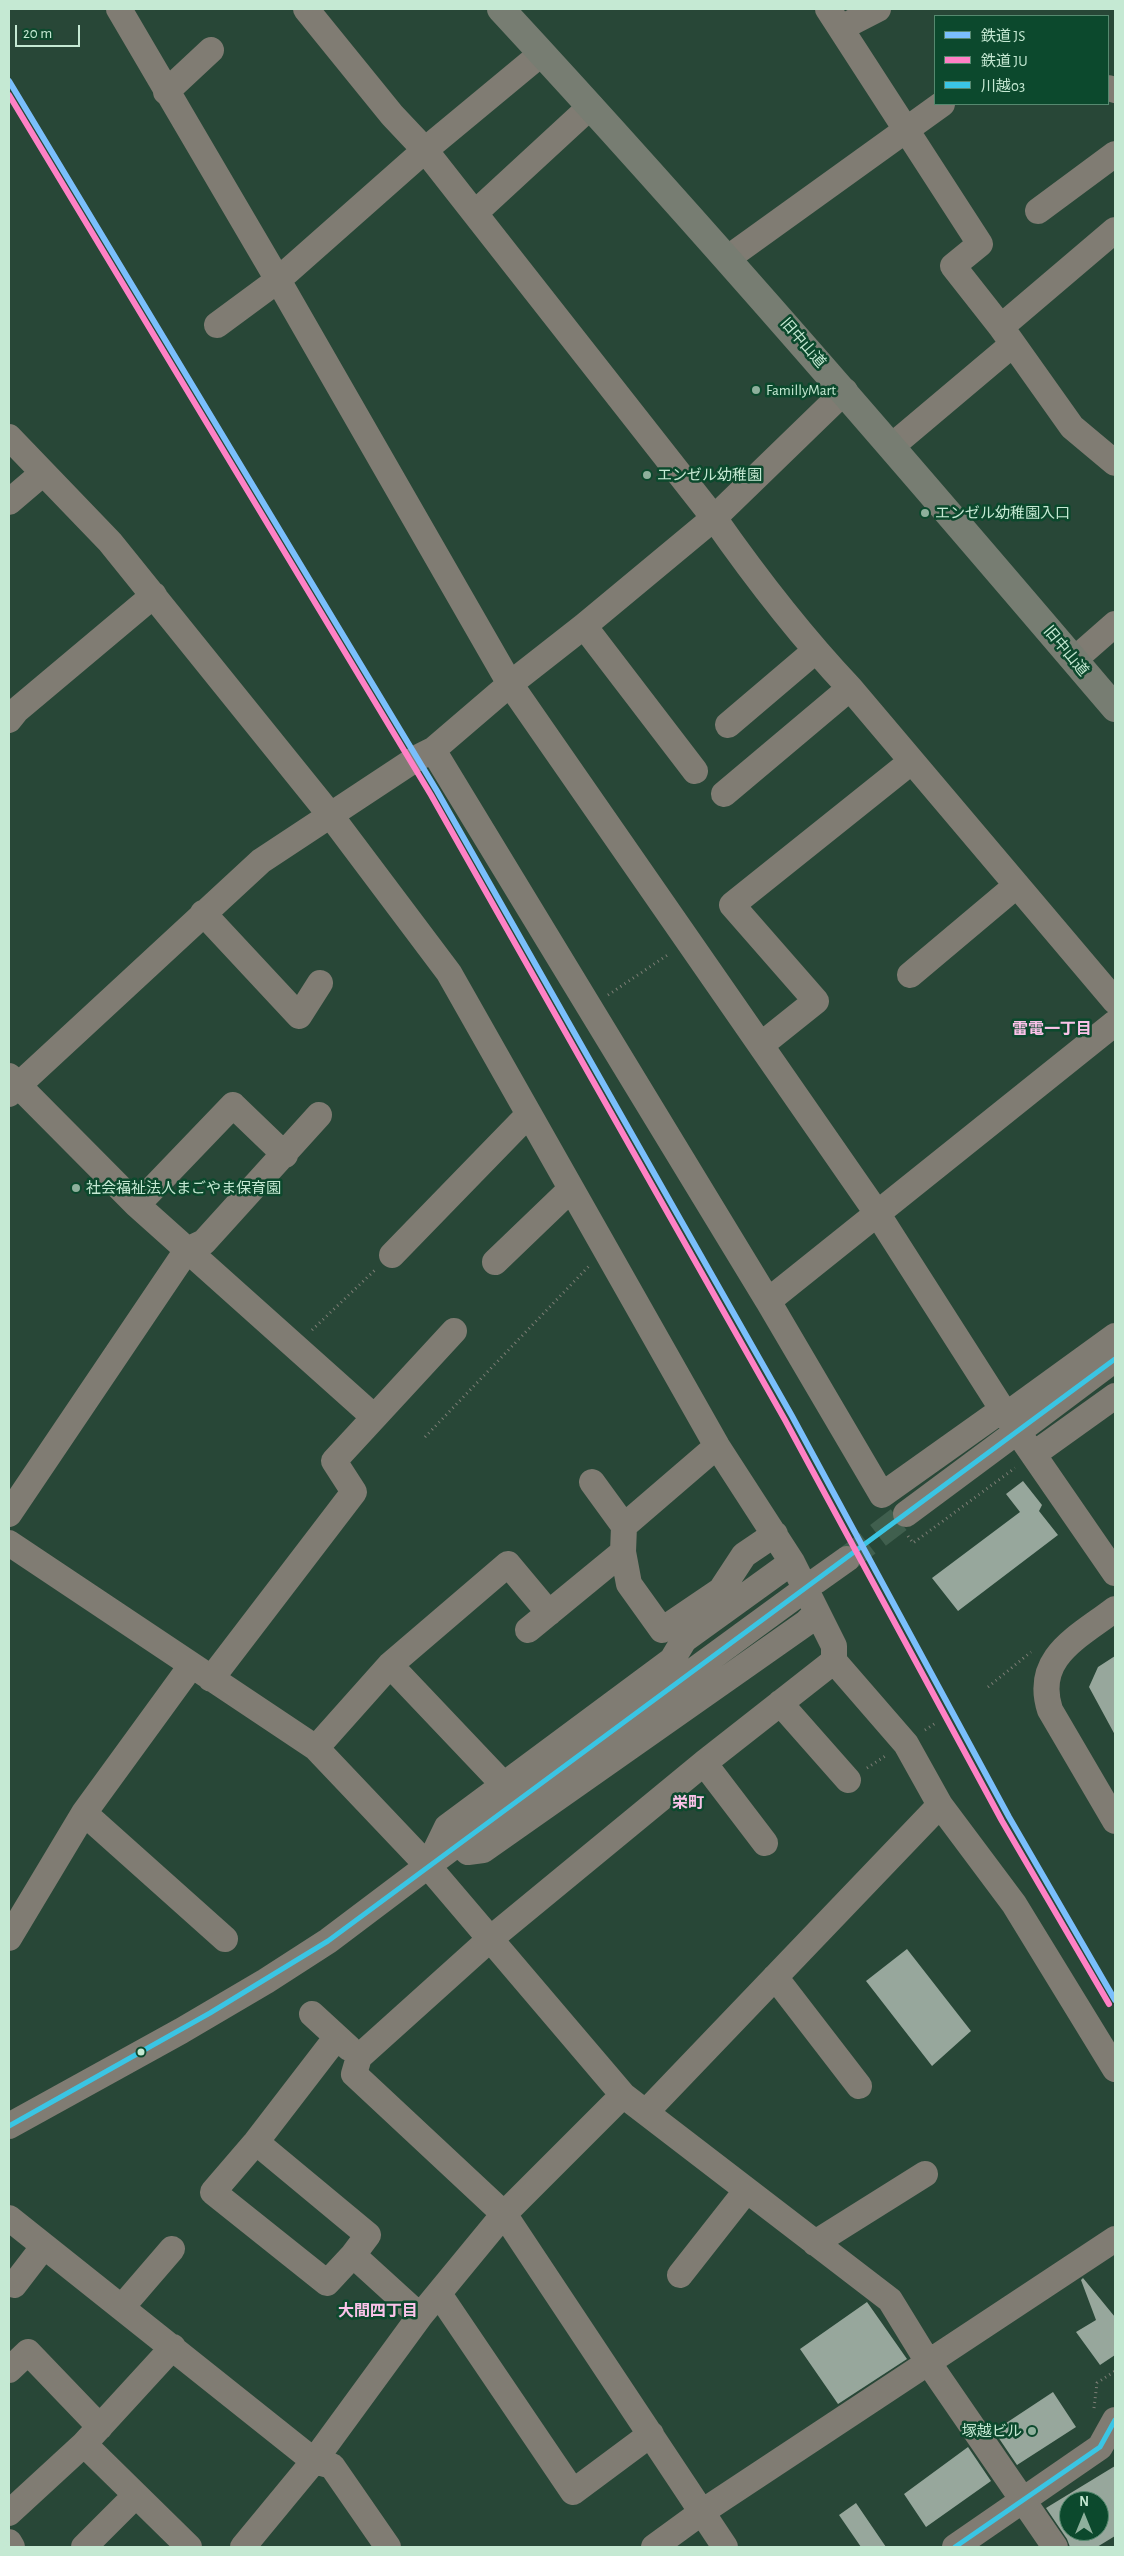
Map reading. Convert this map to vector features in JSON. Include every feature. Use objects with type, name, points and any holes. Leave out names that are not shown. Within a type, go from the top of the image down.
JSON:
[{"type":"main road","name":"旧中山道","points":[[501,9],[728,258],[845,391],[1115,708]]},
{"type":"street","points":[[119,9],[278,280],[510,684],[877,1213],[1012,1421],[1115,1573]]},
{"type":"street","points":[[306,9],[392,116],[425,150],[475,213],[714,518],[753,574],[815,651],[850,688],[1113,995]]},
{"type":"street","points":[[878,9],[834,18],[980,244],[953,266],[1007,335],[1072,427],[1115,463]]},
{"type":"street","points":[[166,92],[211,50]]},
{"type":"street","points":[[217,325],[278,280],[425,150],[542,53]]},
{"type":"street","points":[[728,258],[941,105]]},
{"type":"street","points":[[475,213],[591,106]]},
{"type":"street","points":[[1038,211],[1115,154]]},
{"type":"street","points":[[892,446],[1115,230]]},
{"type":"street","points":[[374,1416],[137,1205],[12,1085],[261,861],[433,750],[510,684],[584,626],[714,518],[845,391]]},
{"type":"street","points":[[9,437],[110,542],[154,595],[332,816],[449,973],[717,1446],[792,1562],[834,1646],[834,1661],[906,1744],[940,1805],[1014,1904],[1115,2069]]},
{"type":"street","points":[[9,502],[43,473]]},
{"type":"street","points":[[9,720],[17,710],[154,595]]},
{"type":"street","points":[[1074,660],[1115,624]]},
{"type":"street","points":[[584,626],[695,771]]},
{"type":"street","points":[[728,725],[815,651]]},
{"type":"street","points":[[724,794],[850,688]]},
{"type":"street","points":[[433,750],[768,1300],[882,1495],[1012,1421],[1115,1359]]},
{"type":"street","points":[[761,1045],[816,1001],[732,905],[912,761]]},
{"type":"street","points":[[910,975],[1017,885]]},
{"type":"street","points":[[203,913],[299,1016],[320,983]]},
{"type":"street","points":[[768,1300],[1115,1023]]},
{"type":"street","points":[[137,1205],[233,1105],[285,1154]]},
{"type":"street","points":[[392,1255],[529,1114]]},
{"type":"street","points":[[9,1514],[187,1250],[204,1242],[319,1116]]},
{"type":"street","points":[[495,1262],[571,1189]]},
{"type":"street","points":[[12,1924],[84,1813],[354,1492],[334,1461],[454,1331]]},
{"type":"street","points":[[906,1514],[1012,1421],[1115,1336]]},
{"type":"street","points":[[1034,1454],[1115,1396]]},
{"type":"street","points":[[624,1526],[717,1446]]},
{"type":"street","points":[[592,1482],[624,1526],[623,1552],[629,1584],[662,1630],[721,1590],[744,1555],[775,1534]]},
{"type":"street","points":[[9,1543],[316,1748],[428,1866],[489,1940],[624,2094],[746,2191],[890,2300],[928,2362],[1055,2547]]},
{"type":"street","points":[[528,1630],[623,1552]]},
{"type":"street","points":[[9,2126],[266,1981],[328,1941],[458,1843],[847,1559]]},
{"type":"street","points":[[428,1866],[447,1827],[672,1660],[684,1640],[792,1562]]},
{"type":"street","points":[[316,1748],[390,1665],[508,1564],[549,1613]]},
{"type":"street","points":[[1115,1609],[1056,1656],[1046,1680],[1046,1697],[1050,1710],[1115,1821]]},
{"type":"street","points":[[458,1843],[468,1852],[484,1850],[798,1628],[816,1613]]},
{"type":"street","points":[[725,2547],[504,2214],[354,2074],[359,2057],[489,1940],[704,1763],[834,1661]]},
{"type":"street","points":[[390,1665],[503,1784]]},
{"type":"street","points":[[780,1703],[848,1780]]},
{"type":"street","points":[[704,1763],[765,1843]]},
{"type":"street","points":[[646,2112],[940,1805]]},
{"type":"street","points":[[84,1813],[225,1939]]},
{"type":"street","points":[[775,1978],[859,2086]]},
{"type":"street","points":[[312,2014],[336,2038],[359,2057]]},
{"type":"street","points":[[256,2142],[368,2235],[354,2255],[327,2283],[213,2192],[256,2142],[336,2038]]},
{"type":"street","points":[[247,2546],[314,2461],[420,2316],[504,2214],[624,2094]]},
{"type":"street","points":[[815,2243],[924,2174]]},
{"type":"street","points":[[680,2275],[746,2191]]},
{"type":"street","points":[[9,2218],[314,2461],[332,2466],[388,2547]]},
{"type":"street","points":[[654,2547],[702,2512],[1115,2238]]},
{"type":"street","points":[[14,2285],[44,2246]]},
{"type":"street","points":[[122,2307],[172,2248]]},
{"type":"street","points":[[354,2255],[420,2316]]},
{"type":"street","points":[[439,2294],[573,2492],[651,2434]]},
{"type":"street","points":[[9,2513],[92,2436],[173,2347]]},
{"type":"street","points":[[9,2370],[28,2352],[136,2495],[188,2547]]},
{"type":"street","points":[[955,2547],[1108,2445],[1105,2415]]},
{"type":"street","points":[[84,2547],[136,2495]]},
{"type":"street","points":[[9,2542],[12,2547]]},
{"type":"path","points":[[590,1007],[688,941]]},
{"type":"path","points":[[424,1437],[606,1250]]},
{"type":"path","points":[[295,1346],[392,1255]]},
{"type":"path","points":[[1105,2415],[1097,2383],[1115,2371]]},
{"type":"building","points":[[1023,1481],[1042,1505],[1039,1511],[1058,1535],[958,1611],[932,1578],[1020,1512],[1006,1494]]},
{"type":"building","points":[[1115,1656],[1115,1735],[1089,1687],[1098,1667]]},
{"type":"building","points":[[907,1949],[971,2031],[932,2066],[866,1981]]},
{"type":"building","points":[[1083,2278],[1115,2317],[1115,2355],[1100,2365],[1076,2332],[1096,2320],[1081,2280]]},
{"type":"building","points":[[867,2302],[907,2359],[838,2404],[800,2349]]},
{"type":"building","name":"塚越ビル","points":[[1053,2392],[1076,2427],[1017,2465],[994,2431]]},
{"type":"building","points":[[968,2447],[991,2481],[926,2527],[904,2494]]},
{"type":"building","points":[[1115,2466],[1115,2536],[1109,2540],[1109,2491],[1074,2491]]},
{"type":"building","points":[[1059,2500],[1059,2527],[1046,2508]]},
{"type":"building","points":[[856,2503],[886,2547],[861,2547],[839,2515]]},
{"type":"building","points":[[1068,2541],[1107,2541],[1097,2547],[1070,2547]]},
{"type":"tunnel","points":[[847,1559],[906,1514]]},
{"type":"rail line","name":"JS","points":[[9,81],[437,791],[792,1416],[1009,1817],[1115,2000]]},
{"type":"rail line","name":"JU","points":[[9,95],[431,795],[785,1420],[1002,1821],[1109,2004]]},
{"type":"transit line","name":"川越03","points":[[9,2126],[210,2013],[328,1941],[1115,1359]]},
{"type":"transit line","name":"川越03","points":[[955,2547],[1100,2447],[1115,2420]]},
{"type":"place","name":"FamillyMart","points":[[756,390]]},
{"type":"place","name":"エンゼル幼稚園","points":[[647,475]]},
{"type":"place","name":"エンゼル幼稚園入口","points":[[925,513]]},
{"type":"place","name":"社会福祉法人まごやま保育園","points":[[76,1188]]},
{"type":"place","name":"塚越ビル","points":[[1032,2431]]},
{"type":"district","name":"雷電一丁目","points":[[1052,1029]]},
{"type":"district","name":"栄町","points":[[688,1803]]},
{"type":"district","name":"大間四丁目","points":[[378,2311]]}]
